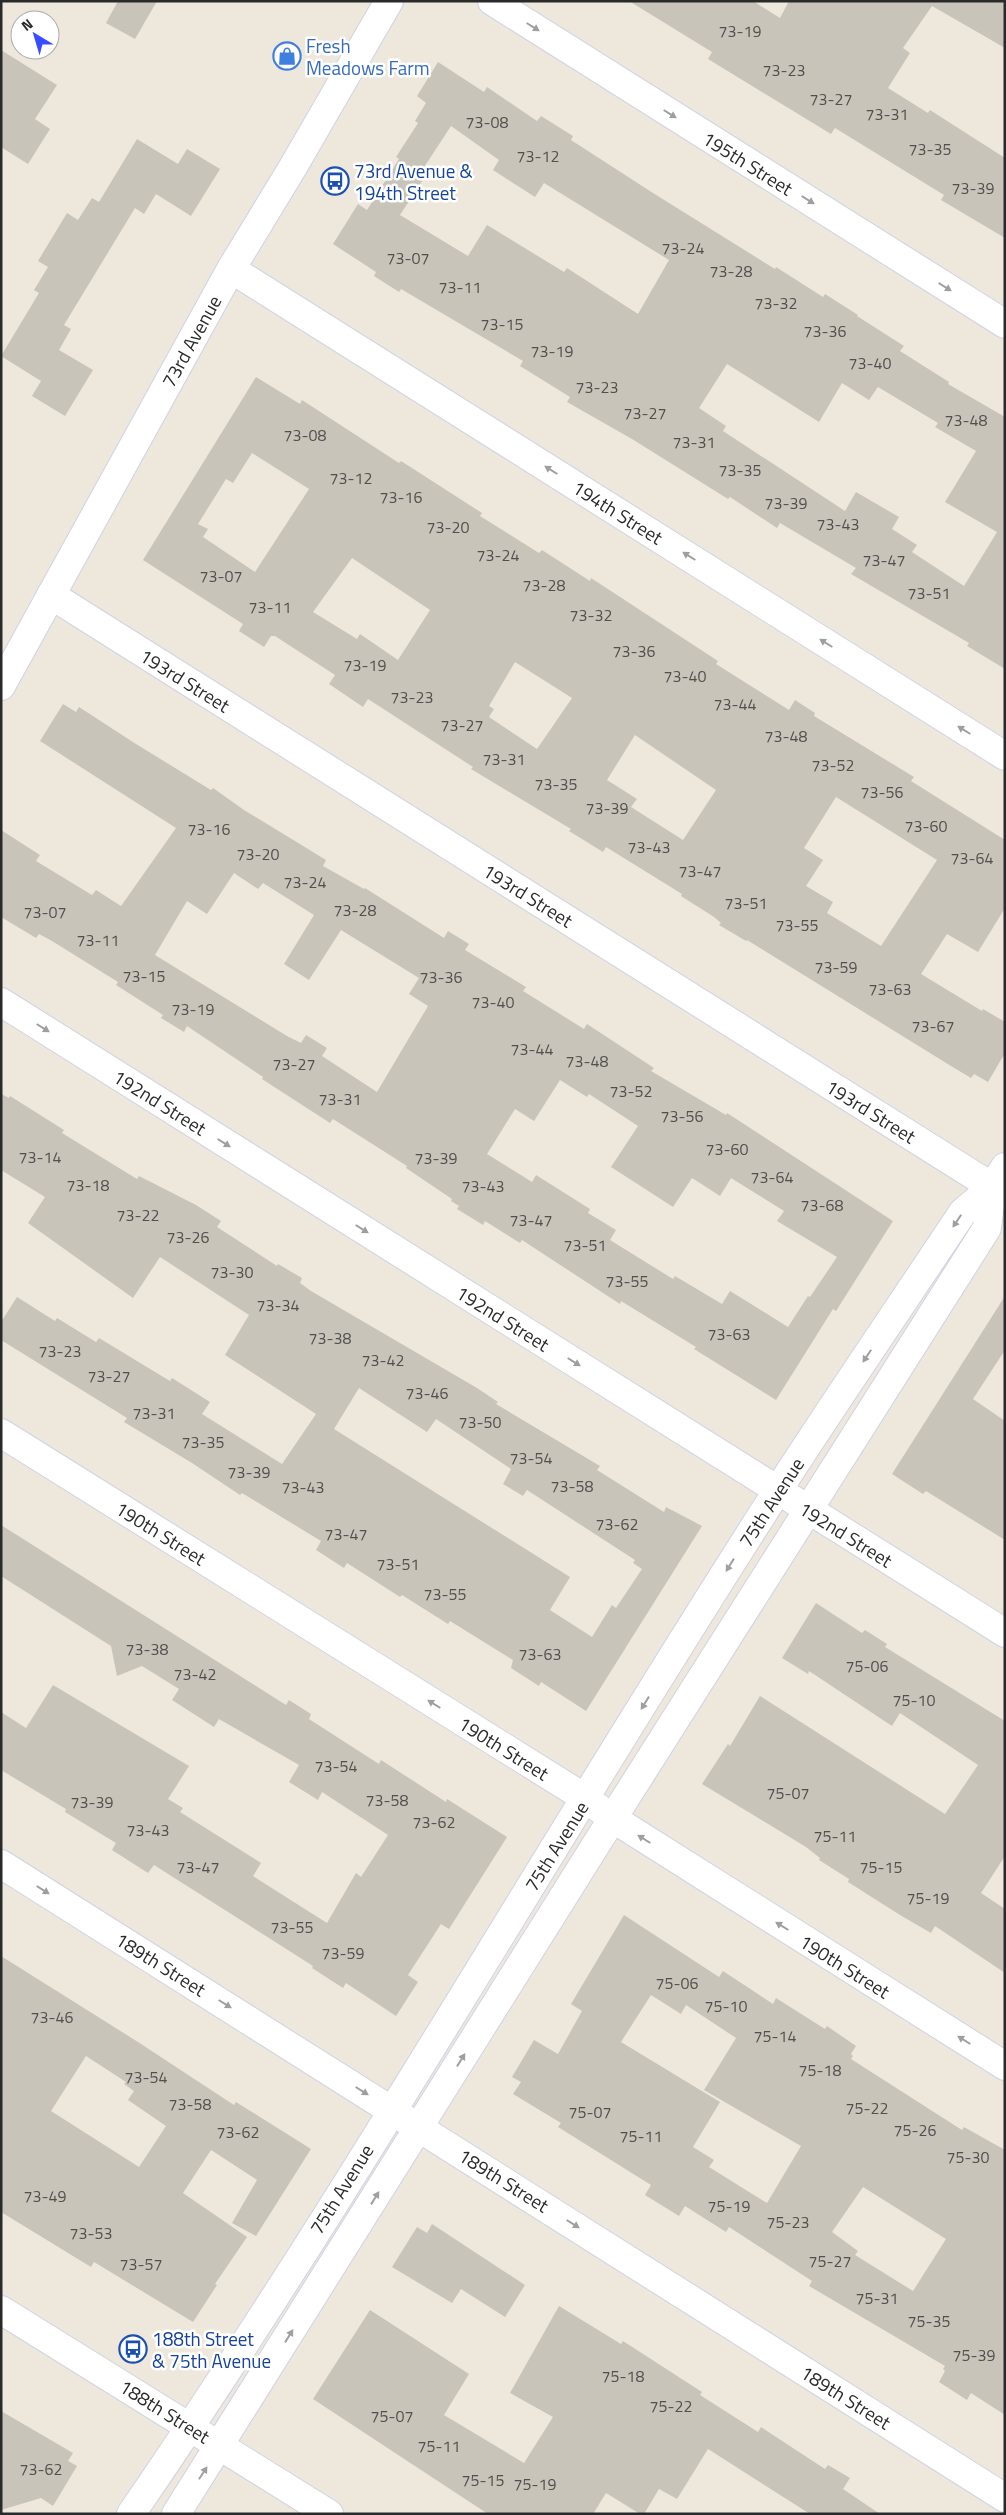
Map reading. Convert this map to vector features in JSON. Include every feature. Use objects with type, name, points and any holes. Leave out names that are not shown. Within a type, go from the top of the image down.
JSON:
[{"type":"street","name":"73rd Avenue","points":[[1,686],[231,269],[293,167],[389,1]]},
{"type":"street","name":"195th Street","points":[[492,1],[1005,324]]},
{"type":"street","name":"194th Street","points":[[231,269],[1005,756]]},
{"type":"street","name":"193rd Street","points":[[51,595],[1000,1183]]},
{"type":"street","name":"192nd Street","points":[[1,1002],[1005,1633]]},
{"type":"street","name":"75th Avenue","points":[[131,2514],[191,2427],[392,2109],[777,1491],[963,1212],[1000,1183]]},
{"type":"street","name":"75th Avenue","points":[[176,2514],[612,1818],[987,1228],[1000,1183]]},
{"type":"street","name":"190th Street","points":[[1,1433],[586,1798],[612,1818],[1005,2066]]},
{"type":"street","name":"189th Street","points":[[1,1864],[392,2109],[1005,2498]]},
{"type":"street","name":"188th Street","points":[[1,2310],[329,2514]]},
{"type":"building","points":[[118,1],[157,1],[135,39],[106,23]]},
{"type":"building","points":[[629,1],[753,1],[780,18],[789,1],[1005,1],[1005,48],[932,6],[903,48],[910,53],[888,88],[928,113],[930,110],[1005,158],[1005,238],[941,200],[944,195],[835,128],[831,134],[708,59],[712,52]]},
{"type":"building","points":[[1,50],[10,56],[10,60],[17,60],[57,85],[35,119],[50,129],[28,164],[1,147]]},
{"type":"building","points":[[438,62],[484,92],[487,87],[537,121],[541,116],[573,136],[571,140],[653,193],[775,269],[776,267],[823,297],[825,294],[858,315],[904,346],[900,351],[949,382],[948,384],[1005,417],[1005,669],[967,646],[969,643],[851,574],[856,568],[780,523],[777,528],[730,497],[728,499],[632,439],[567,402],[570,397],[520,366],[523,361],[401,289],[399,292],[374,276],[376,272],[333,244],[358,204],[367,210],[399,159],[396,157],[418,123],[415,121],[426,103],[417,96]],"holes":[[[451,126],[499,160],[493,170],[535,197],[544,183],[669,260],[638,314],[567,268],[564,272],[487,225],[468,256],[400,215],[424,178],[419,175]],[[727,364],[819,422],[842,383],[869,400],[878,387],[938,423],[935,427],[976,451],[945,502],[997,532],[964,586],[912,552],[917,545],[892,529],[899,517],[856,492],[845,511],[723,431],[726,426],[699,408]]]},
{"type":"building","points":[[137,139],[178,164],[187,149],[220,169],[191,216],[156,194],[144,214],[135,208],[64,325],[71,329],[59,350],[93,370],[65,416],[32,396],[41,381],[1,356],[39,293],[34,290],[48,267],[38,261],[67,213],[78,220],[92,198],[99,202]]},
{"type":"building","points":[[256,377],[300,404],[302,400],[399,463],[401,461],[482,513],[480,516],[539,553],[542,550],[590,581],[591,578],[718,661],[716,664],[789,710],[795,700],[815,713],[814,716],[914,777],[911,781],[1005,840],[1005,908],[978,952],[947,934],[921,974],[982,1011],[983,1009],[1005,1022],[1005,1053],[988,1082],[974,1074],[971,1078],[747,940],[719,925],[721,923],[714,917],[681,896],[682,894],[606,847],[603,852],[569,831],[571,829],[471,769],[473,767],[368,699],[363,707],[329,684],[335,675],[275,636],[271,636],[264,647],[239,631],[243,624],[143,560]],"holes":[[[252,453],[309,489],[255,572],[203,537],[208,529],[198,524],[226,479],[233,483]],[[352,558],[430,610],[398,660],[360,634],[357,639],[313,612]],[[515,662],[572,698],[537,749],[489,717],[494,709],[489,706]],[[635,735],[716,790],[683,840],[631,807],[637,799],[607,780]],[[836,797],[937,860],[881,946],[827,913],[833,902],[806,886],[823,860],[804,848]]]},
{"type":"building","points":[[63,704],[76,712],[79,707],[211,790],[213,788],[244,810],[326,860],[323,866],[365,888],[444,938],[448,931],[469,944],[465,950],[526,987],[523,991],[584,1029],[587,1024],[654,1068],[651,1071],[726,1115],[727,1113],[893,1221],[836,1311],[833,1309],[776,1400],[694,1349],[696,1347],[621,1301],[620,1304],[522,1240],[520,1243],[485,1221],[483,1225],[457,1209],[459,1206],[451,1201],[452,1199],[406,1168],[407,1166],[333,1119],[330,1123],[262,1079],[263,1077],[187,1026],[184,1032],[161,1018],[163,1015],[116,985],[118,982],[52,941],[39,934],[36,938],[1,917],[1,830],[40,855],[36,861],[92,895],[96,890],[121,906],[176,828],[40,741]],"holes":[[[234,873],[258,889],[263,883],[314,915],[284,964],[309,980],[341,930],[419,978],[409,994],[428,1006],[377,1092],[322,1056],[327,1048],[306,1035],[301,1043],[287,1036],[155,955],[187,901],[207,914]],[[560,1080],[587,1097],[589,1094],[638,1126],[611,1167],[673,1207],[692,1178],[720,1196],[731,1178],[784,1211],[777,1221],[837,1257],[788,1327],[730,1291],[722,1304],[675,1276],[673,1279],[610,1240],[616,1230],[588,1213],[590,1209],[536,1175],[532,1182],[487,1154],[515,1109],[534,1121]]]},
{"type":"building","points":[[1,1094],[9,1098],[10,1096],[64,1130],[62,1133],[137,1179],[139,1176],[196,1205],[221,1221],[217,1227],[277,1266],[278,1264],[302,1278],[300,1283],[311,1291],[477,1388],[498,1402],[496,1404],[600,1466],[597,1470],[664,1512],[666,1507],[702,1526],[586,1711],[541,1682],[539,1686],[511,1668],[513,1660],[450,1621],[448,1624],[402,1595],[400,1597],[347,1563],[344,1568],[316,1550],[321,1541],[242,1493],[240,1495],[192,1463],[124,1422],[127,1418],[1,1340],[1,1322],[17,1297],[55,1321],[57,1318],[96,1342],[99,1338],[170,1381],[172,1378],[210,1402],[202,1414],[282,1464],[316,1414],[225,1355],[249,1315],[160,1257],[133,1298],[28,1223],[45,1197],[1,1170]],"holes":[[[359,1388],[427,1432],[436,1419],[511,1469],[503,1484],[523,1496],[527,1490],[635,1560],[633,1563],[642,1569],[616,1608],[612,1605],[592,1637],[550,1610],[570,1577],[334,1429]]]},
{"type":"building","points":[[1005,1296],[1005,1350],[973,1399],[1005,1421],[1005,1540],[926,1491],[923,1494],[892,1474]]},
{"type":"building","points":[[1,1525],[286,1705],[289,1700],[311,1714],[309,1719],[379,1764],[381,1760],[446,1802],[447,1799],[507,1837],[449,1929],[441,1924],[408,1975],[418,1982],[396,2016],[346,1983],[343,1988],[312,1968],[313,1966],[154,1865],[148,1873],[112,1850],[116,1843],[65,1812],[66,1809],[1,1770],[1,1712],[26,1728],[53,1685],[189,1766],[168,1799],[183,1808],[180,1812],[261,1863],[253,1876],[327,1923],[356,1873],[361,1877],[388,1835],[322,1792],[318,1800],[289,1782],[299,1765],[219,1719],[214,1727],[172,1700],[179,1689],[142,1666],[117,1676],[111,1646],[1,1576]]},
{"type":"building","points":[[816,1603],[862,1633],[865,1630],[887,1644],[885,1647],[1005,1721],[1005,1856],[981,1893],[1005,1909],[1005,1973],[935,1926],[931,1933],[900,1915],[848,1882],[849,1879],[819,1860],[820,1858],[806,1847],[702,1784],[728,1744],[730,1746],[760,1696],[945,1814],[978,1765],[900,1713],[892,1726],[809,1671],[808,1674],[782,1658]]},
{"type":"building","points":[[624,1915],[719,1977],[723,1971],[773,2004],[776,1998],[825,2029],[827,2026],[856,2046],[851,2054],[853,2056],[851,2059],[962,2130],[964,2127],[1005,2150],[1005,2415],[971,2393],[967,2400],[939,2382],[945,2371],[943,2369],[945,2366],[809,2286],[812,2281],[729,2227],[726,2232],[685,2206],[679,2216],[645,2195],[651,2185],[558,2127],[561,2123],[513,2094],[521,2082],[512,2077],[534,2040],[558,2054],[582,2011],[571,2004]],"holes":[[[651,1995],[681,2014],[686,2005],[736,2038],[704,2090],[801,2146],[767,2203],[709,2167],[714,2160],[693,2147],[720,2102],[621,2042]],[[863,2187],[946,2239],[913,2291],[855,2255],[858,2251],[832,2232]]]},
{"type":"building","points":[[1,1956],[234,2105],[236,2102],[311,2149],[256,2236],[232,2223],[257,2180],[211,2150],[183,2193],[247,2237],[215,2284],[217,2285],[193,2322],[94,2262],[91,2267],[1,2212]],"holes":[[[86,2056],[126,2082],[124,2084],[134,2091],[128,2100],[166,2126],[139,2167],[51,2111]]]},
{"type":"building","points":[[432,2224],[525,2285],[505,2317],[461,2289],[452,2303],[392,2267],[417,2227],[427,2233]]},
{"type":"building","points":[[559,2306],[621,2344],[623,2341],[702,2392],[700,2395],[758,2432],[761,2427],[825,2469],[828,2465],[850,2478],[843,2489],[880,2514],[810,2514],[708,2449],[677,2499],[659,2489],[644,2514],[640,2514],[606,2493],[593,2514],[488,2514],[313,2399],[370,2310],[469,2374],[444,2415],[524,2463],[553,2417],[510,2393]]},
{"type":"building","points":[[1,2411],[73,2453],[68,2461],[77,2466],[53,2506],[41,2498],[1,2510]]},
{"type":"place","name":"Fresh Meadows Farm","points":[[287,56]]},
{"type":"place","name":"73rd Avenue & 194th Street","points":[[335,181]]},
{"type":"place","name":"188th Street & 75th Avenue","points":[[133,2349]]}]
